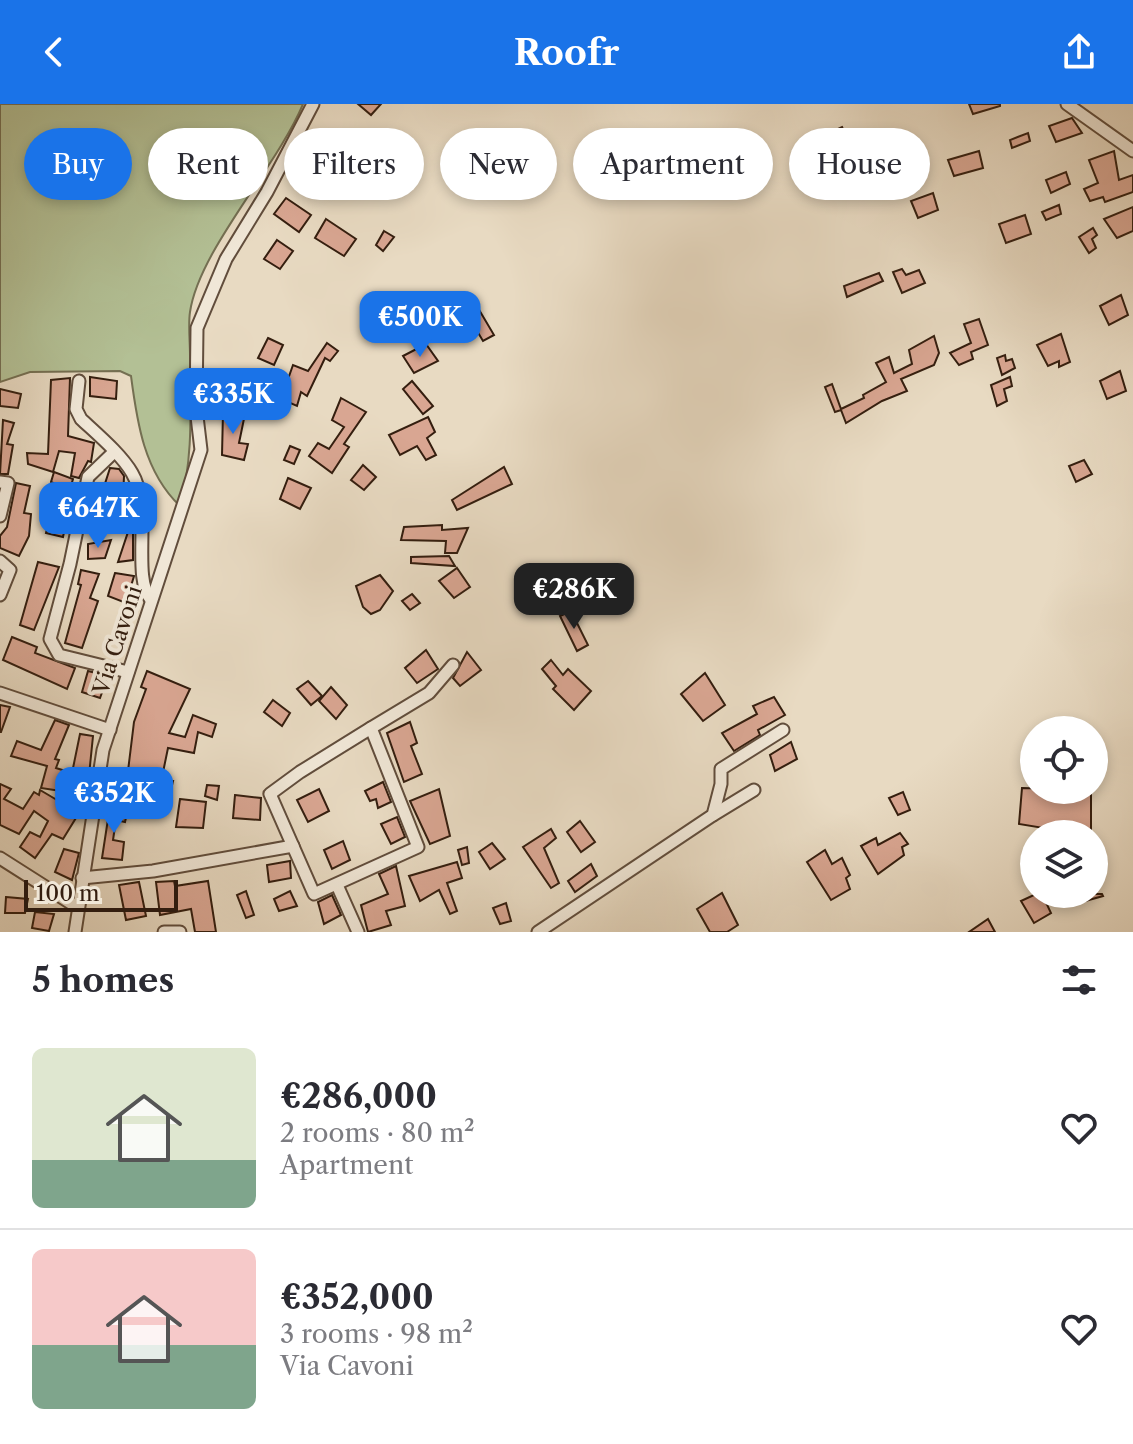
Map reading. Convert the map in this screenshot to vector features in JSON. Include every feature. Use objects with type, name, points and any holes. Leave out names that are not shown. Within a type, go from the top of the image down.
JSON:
[{"type":"street","name":"Via Cavoni","points":[[75,932],[110,730],[201,450],[196,408],[197,328],[226,259],[267,192],[313,104]]},
{"type":"street","points":[[1067,104],[1133,151]]},
{"type":"street","points":[[79,381],[76,409],[128,467],[136,484],[144,527],[143,584],[151,600]]},
{"type":"street","points":[[113,453],[88,477],[50,639],[59,655],[128,672]]},
{"type":"street","points":[[0,482],[8,483],[0,516]]},
{"type":"street","points":[[0,561],[10,570],[0,595]]},
{"type":"street","points":[[371,728],[418,847],[314,894],[270,794],[300,772],[371,728],[429,693],[453,665]]},
{"type":"street","points":[[0,693],[110,730]]},
{"type":"street","points":[[713,815],[721,784],[721,769],[783,730]]},
{"type":"street","points":[[538,932],[754,790]]},
{"type":"street","points":[[82,878],[153,871],[293,846]]},
{"type":"street","points":[[0,858],[77,907]]},
{"type":"street","points":[[337,885],[358,932]]},
{"type":"street","points":[[164,932],[180,932]]},
{"type":"green space","points":[[0,104],[303,104],[291,128],[284,128],[284,140],[268,166],[268,128],[148,128],[148,200],[246,200],[208,262],[196,288],[190,312],[191,412],[189,450],[180,506],[168,493],[150,462],[136,411],[131,376],[120,371],[30,372],[0,382]]},
{"type":"building","points":[[358,104],[381,104],[371,115]]},
{"type":"building","points":[[969,104],[1000,104],[1000,106],[973,114]]},
{"type":"building","points":[[1072,118],[1082,133],[1056,142],[1049,126]]},
{"type":"building","points":[[1028,133],[1030,141],[1012,148],[1010,140]]},
{"type":"building","points":[[979,151],[983,168],[954,176],[948,160]]},
{"type":"building","points":[[1114,151],[1119,180],[1133,175],[1133,192],[1105,202],[1103,197],[1090,201],[1084,189],[1098,183],[1089,160]]},
{"type":"building","points":[[1066,172],[1070,184],[1051,193],[1046,180]]},
{"type":"building","points":[[933,193],[938,210],[918,218],[911,201],[930,200]]},
{"type":"building","points":[[284,200],[289,200],[311,215],[299,232],[274,214]]},
{"type":"building","points":[[1059,205],[1061,214],[1046,220],[1042,212]]},
{"type":"building","points":[[1133,207],[1133,231],[1117,238],[1104,219]]},
{"type":"building","points":[[1025,215],[1031,234],[1006,243],[999,224]]},
{"type":"building","points":[[326,219],[356,239],[344,256],[315,238]]},
{"type":"building","points":[[1093,228],[1097,235],[1092,239],[1096,248],[1089,253],[1079,237]]},
{"type":"building","points":[[384,231],[394,237],[383,251],[376,245]]},
{"type":"building","points":[[277,240],[293,251],[280,269],[264,259]]},
{"type":"building","points":[[902,269],[906,275],[919,270],[925,283],[902,293],[893,272]]},
{"type":"building","points":[[879,273],[883,281],[847,297],[844,286]]},
{"type":"building","points":[[1121,295],[1128,315],[1109,325],[1100,306]]},
{"type":"building","points":[[478,308],[494,335],[483,341],[467,314]]},
{"type":"building","points":[[979,319],[988,345],[971,352],[973,359],[959,365],[950,353],[971,343],[964,324]]},
{"type":"building","points":[[1061,334],[1070,362],[1059,367],[1059,361],[1048,366],[1037,345]]},
{"type":"building","points":[[934,336],[939,353],[934,365],[901,379],[907,391],[882,401],[846,423],[841,410],[835,412],[825,387],[832,384],[841,409],[864,398],[863,395],[886,382],[876,363],[889,357],[894,373],[912,364],[909,350]]},
{"type":"building","points":[[268,338],[283,345],[274,365],[258,358]]},
{"type":"building","points":[[327,343],[338,351],[330,361],[325,358],[307,396],[301,392],[297,406],[281,399],[293,365],[308,371]]},
{"type":"building","points":[[426,344],[438,361],[414,373],[403,356]]},
{"type":"building","points":[[1005,355],[1006,361],[1012,359],[1015,368],[1002,375],[997,358]]},
{"type":"building","points":[[1120,371],[1126,391],[1107,399],[1100,381]]},
{"type":"building","points":[[90,377],[117,381],[116,399],[90,396]]},
{"type":"building","points":[[1010,377],[1012,386],[1004,389],[1007,401],[997,406],[991,385]]},
{"type":"building","points":[[70,378],[68,436],[94,443],[91,462],[88,461],[79,478],[71,476],[75,453],[59,451],[53,472],[28,464],[27,453],[48,454],[51,380]]},
{"type":"building","points":[[412,381],[433,406],[423,414],[403,389]]},
{"type":"building","points":[[0,389],[21,394],[18,408],[0,406]]},
{"type":"building","points":[[341,398],[366,412],[344,444],[349,447],[332,473],[309,456],[318,443],[329,449],[344,427],[332,420]]},
{"type":"building","points":[[223,412],[245,414],[239,443],[248,444],[244,460],[222,455]]},
{"type":"building","points":[[428,417],[435,432],[427,438],[436,455],[426,460],[417,446],[400,455],[389,435]]},
{"type":"building","points":[[3,420],[14,423],[7,444],[13,445],[8,474],[0,474]]},
{"type":"building","points":[[290,446],[300,450],[294,464],[284,460]]},
{"type":"building","points":[[1084,460],[1092,474],[1076,482],[1069,466]]},
{"type":"building","points":[[363,465],[376,477],[364,490],[351,480]]},
{"type":"building","points":[[504,467],[512,484],[457,510],[452,500]]},
{"type":"building","points":[[110,468],[119,469],[124,476],[122,524],[103,522],[102,493]]},
{"type":"building","points":[[54,472],[73,479],[64,508],[69,509],[63,537],[46,533],[58,485],[51,482]]},
{"type":"building","points":[[288,478],[311,488],[300,509],[280,499]]},
{"type":"building","points":[[16,483],[30,486],[24,513],[31,514],[29,536],[19,556],[0,548],[0,536],[7,527]]},
{"type":"building","points":[[442,525],[442,530],[468,528],[457,553],[445,553],[446,541],[401,540],[404,527]]},
{"type":"building","points":[[128,532],[133,532],[133,560],[118,562]]},
{"type":"building","points":[[111,540],[105,558],[88,559],[88,544]]},
{"type":"building","points":[[449,556],[455,566],[411,563],[411,557]]},
{"type":"building","points":[[38,562],[59,567],[34,630],[20,625]]},
{"type":"building","points":[[457,568],[470,587],[454,598],[439,581]]},
{"type":"building","points":[[81,570],[99,574],[90,598],[98,601],[82,648],[65,643],[81,585],[78,584]]},
{"type":"building","points":[[115,573],[134,576],[126,603],[108,596]]},
{"type":"building","points":[[380,575],[393,591],[380,610],[371,614],[363,607],[356,586]]},
{"type":"building","points":[[412,594],[420,603],[410,610],[402,601]]},
{"type":"building","points":[[571,611],[588,645],[577,651],[560,616]]},
{"type":"building","points":[[12,637],[37,647],[35,653],[75,668],[67,689],[3,660]]},
{"type":"building","points":[[426,650],[438,669],[417,683],[405,668]]},
{"type":"building","points":[[467,652],[481,670],[460,686],[453,678]]},
{"type":"building","points":[[551,660],[563,675],[568,669],[591,691],[574,710],[553,689],[556,686],[542,669]]},
{"type":"building","points":[[88,671],[108,676],[100,698],[82,692]]},
{"type":"building","points":[[147,671],[190,689],[169,733],[185,737],[193,715],[216,724],[212,737],[198,732],[194,753],[168,748],[161,782],[173,781],[170,794],[151,792],[152,775],[128,771],[134,722],[146,689],[141,687]]},
{"type":"building","points":[[705,673],[725,705],[703,721],[681,694]]},
{"type":"building","points":[[308,681],[322,696],[311,705],[297,689]]},
{"type":"building","points":[[331,687],[347,705],[336,719],[319,701]]},
{"type":"building","points":[[774,697],[785,715],[758,730],[760,735],[734,751],[722,733],[757,714],[753,706]]},
{"type":"building","points":[[273,700],[290,713],[282,726],[264,712]]},
{"type":"building","points":[[0,705],[10,707],[1,732],[0,732]]},
{"type":"building","points":[[55,720],[69,725],[55,759],[59,760],[56,768],[72,773],[80,734],[93,736],[87,795],[41,788],[47,766],[11,756],[17,741],[41,750]]},
{"type":"building","points":[[410,722],[417,743],[411,746],[422,774],[404,782],[387,733]]},
{"type":"building","points":[[791,742],[797,759],[775,771],[770,755]]},
{"type":"building","points":[[383,782],[391,802],[378,808],[376,799],[370,801],[365,791]]},
{"type":"building","points":[[0,784],[11,789],[4,799],[23,809],[34,792],[39,795],[40,790],[79,813],[63,839],[52,834],[35,858],[20,847],[30,832],[40,837],[48,821],[34,811],[19,834],[0,825]]},
{"type":"building","points":[[207,785],[219,786],[217,800],[205,796]]},
{"type":"building","points":[[319,789],[329,811],[308,822],[297,800]]},
{"type":"building","points":[[439,789],[450,836],[430,844],[410,801]]},
{"type":"building","points":[[903,792],[910,810],[898,815],[889,798]]},
{"type":"building","points":[[235,795],[261,798],[260,820],[233,818]]},
{"type":"building","points":[[180,799],[206,802],[203,828],[176,827]]},
{"type":"building","points":[[1021,804],[1091,804],[1091,820],[1020,820],[1019,824]]},
{"type":"building","points":[[110,806],[128,809],[125,822],[116,820],[113,840],[124,842],[122,860],[102,858]]},
{"type":"building","points":[[397,817],[405,837],[391,844],[381,824]]},
{"type":"building","points":[[580,821],[595,842],[581,852],[567,832]]},
{"type":"building","points":[[551,829],[556,838],[544,848],[559,883],[551,888],[523,847]]},
{"type":"building","points":[[900,833],[908,844],[902,847],[904,855],[878,874],[861,846],[876,838],[878,845]]},
{"type":"building","points":[[343,841],[350,860],[332,869],[324,850]]},
{"type":"building","points":[[492,843],[505,859],[490,869],[479,852]]},
{"type":"building","points":[[467,847],[469,863],[462,865],[458,850]]},
{"type":"building","points":[[64,849],[79,853],[72,880],[55,872]]},
{"type":"building","points":[[825,850],[832,864],[842,858],[850,875],[846,878],[850,889],[831,900],[807,862]]},
{"type":"building","points":[[290,861],[291,878],[269,882],[267,865]]},
{"type":"building","points":[[457,862],[462,878],[447,883],[457,911],[450,914],[439,890],[420,901],[409,876]]},
{"type":"building","points":[[591,864],[597,876],[575,892],[568,881]]},
{"type":"building","points":[[396,866],[405,906],[386,911],[391,925],[368,932],[361,905],[388,894],[379,874]]},
{"type":"building","points":[[174,881],[175,886],[208,881],[216,932],[195,932],[191,909],[160,915],[156,882]]},
{"type":"building","points":[[139,882],[146,916],[126,920],[119,885]]},
{"type":"building","points":[[246,891],[254,915],[246,918],[237,895]]},
{"type":"building","points":[[290,891],[297,906],[279,911],[274,899]]},
{"type":"building","points":[[722,893],[738,925],[727,932],[710,932],[697,909]]},
{"type":"building","points":[[332,895],[341,915],[324,924],[318,902]]},
{"type":"building","points":[[6,897],[28,899],[25,913],[5,913]]},
{"type":"building","points":[[506,903],[511,921],[500,924],[493,908]]},
{"type":"building","points":[[1025,908],[1049,908],[1051,913],[1034,923]]},
{"type":"building","points":[[35,912],[54,914],[49,931],[32,928]]},
{"type":"building","points":[[988,919],[995,932],[969,932]]}]
